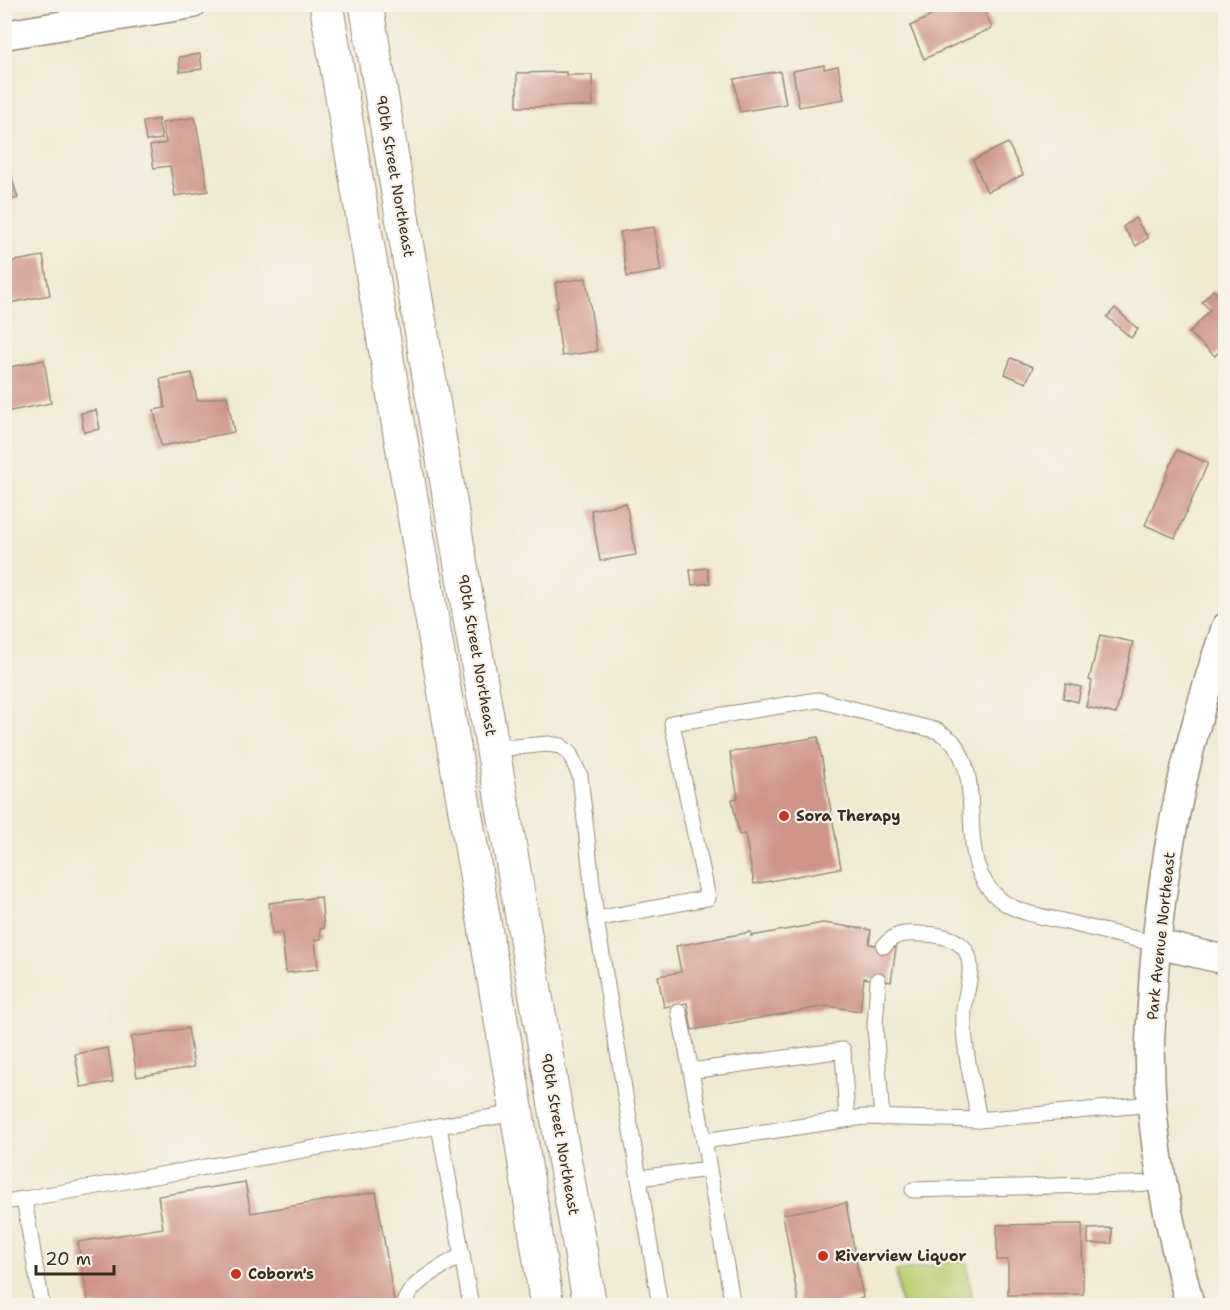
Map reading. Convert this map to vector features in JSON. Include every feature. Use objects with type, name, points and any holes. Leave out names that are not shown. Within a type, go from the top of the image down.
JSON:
[{"type":"main road","points":[[326,4],[517,1113],[547,1305]]},
{"type":"main road","name":"90th Street Northeast","points":[[366,4],[468,608],[590,1305]]},
{"type":"street","points":[[4,35],[192,4]]},
{"type":"street","name":"Park Avenue Northeast","points":[[1190,1305],[1176,1250],[1159,1163],[1153,1104],[1150,1064],[1156,944],[1161,897],[1174,823],[1208,678],[1226,627]]},
{"type":"street","points":[[1156,944],[1226,960]]},
{"type":"street","name":"Park Avenue Northeast","points":[[1176,1250],[1202,1305]]},
{"type":"lane","points":[[596,919],[708,898],[672,723],[818,700],[938,731],[952,741],[969,781],[973,846],[977,869],[989,888],[1002,901],[1022,912],[1156,944]]},
{"type":"lane","points":[[494,749],[548,744],[561,746],[570,754],[580,776],[596,919],[660,1305]]},
{"type":"lane","points":[[884,946],[892,937],[900,933],[933,934],[962,946],[967,953],[970,965],[964,1009],[965,1032],[979,1120]]},
{"type":"lane","points":[[878,980],[875,1026],[882,1118]]},
{"type":"lane","points":[[679,1011],[733,1305]]},
{"type":"lane","points":[[691,1071],[843,1050],[847,1119]]},
{"type":"lane","points":[[704,1141],[847,1119],[979,1120],[1153,1104]]},
{"type":"lane","points":[[4,1202],[517,1113]]},
{"type":"lane","points":[[439,1126],[471,1305]]},
{"type":"lane","points":[[639,1178],[709,1169]]},
{"type":"lane","points":[[913,1190],[1163,1184]]},
{"type":"lane","points":[[24,1199],[42,1305]]},
{"type":"lane","points":[[404,1305],[404,1299],[424,1278],[462,1255]]},
{"type":"green space","points":[[966,1259],[972,1296],[917,1305],[901,1305],[896,1271]]},
{"type":"building","points":[[956,4],[982,4],[992,28],[924,59],[910,26]]},
{"type":"building","points":[[200,54],[202,69],[180,72],[179,57]]},
{"type":"building","points":[[824,65],[824,69],[838,66],[844,99],[799,107],[793,71]]},
{"type":"building","points":[[780,71],[786,104],[740,112],[734,79]]},
{"type":"building","points":[[566,72],[566,75],[592,75],[593,106],[517,107],[517,73]]},
{"type":"building","points":[[195,117],[208,191],[175,196],[170,166],[154,168],[150,146],[166,143],[162,123]]},
{"type":"building","points":[[158,119],[162,139],[146,141],[143,122]]},
{"type":"building","points":[[1008,143],[1023,175],[987,192],[973,160]]},
{"type":"building","points":[[8,166],[18,198],[4,202],[4,168]]},
{"type":"building","points":[[1135,218],[1148,238],[1136,246],[1123,227]]},
{"type":"building","points":[[654,227],[661,271],[627,277],[620,232]]},
{"type":"building","points":[[43,256],[50,295],[4,304],[4,263]]},
{"type":"building","points":[[586,278],[597,351],[562,356],[555,308],[558,307],[555,283]]},
{"type":"building","points":[[1213,290],[1226,301],[1226,344],[1215,356],[1189,333],[1210,310],[1202,302]]},
{"type":"building","points":[[1115,308],[1138,329],[1131,338],[1107,317]]},
{"type":"building","points":[[1011,358],[1033,367],[1026,383],[1005,374]]},
{"type":"building","points":[[44,360],[51,403],[5,412],[5,368]]},
{"type":"building","points":[[192,373],[197,401],[227,396],[234,432],[161,446],[154,410],[165,408],[160,379]]},
{"type":"building","points":[[96,410],[100,429],[84,432],[81,413]]},
{"type":"building","points":[[1177,450],[1208,463],[1175,538],[1145,525]]},
{"type":"building","points":[[626,503],[636,555],[600,561],[591,510]]},
{"type":"building","points":[[707,568],[710,583],[692,585],[690,570]]},
{"type":"building","points":[[1100,635],[1133,642],[1116,714],[1086,707],[1092,681],[1089,680]]},
{"type":"building","points":[[1066,684],[1081,687],[1078,702],[1063,698]]},
{"type":"building","name":"Sora Therapy","points":[[818,737],[841,868],[754,884],[745,834],[739,835],[732,799],[738,798],[730,752]]},
{"type":"building","points":[[321,897],[324,928],[320,929],[321,939],[315,940],[318,969],[286,973],[282,933],[272,934],[269,903]]},
{"type":"building","points":[[823,923],[871,930],[869,944],[896,948],[891,982],[864,978],[860,1011],[827,1006],[692,1030],[687,1003],[664,1007],[658,976],[681,972],[676,946],[751,932],[751,936]]},
{"type":"building","points":[[188,1028],[194,1067],[137,1077],[131,1037]]},
{"type":"building","points":[[108,1048],[113,1082],[81,1087],[75,1054]]},
{"type":"building","name":"Coborn's","points":[[245,1182],[251,1213],[376,1192],[395,1306],[89,1306],[78,1242],[163,1228],[158,1196]]},
{"type":"building","name":"Riverview Liquor","points":[[846,1203],[863,1298],[837,1303],[837,1306],[799,1306],[783,1214]]},
{"type":"building","points":[[1082,1224],[1083,1294],[1008,1295],[1008,1260],[997,1260],[997,1225]]},
{"type":"building","points":[[1112,1228],[1112,1243],[1088,1244],[1088,1229]]},
{"type":"place","name":"Sora Therapy","points":[[784,816]]},
{"type":"place","name":"Riverview Liquor","points":[[823,1256]]},
{"type":"place","name":"Coborn's","points":[[236,1274]]}]
